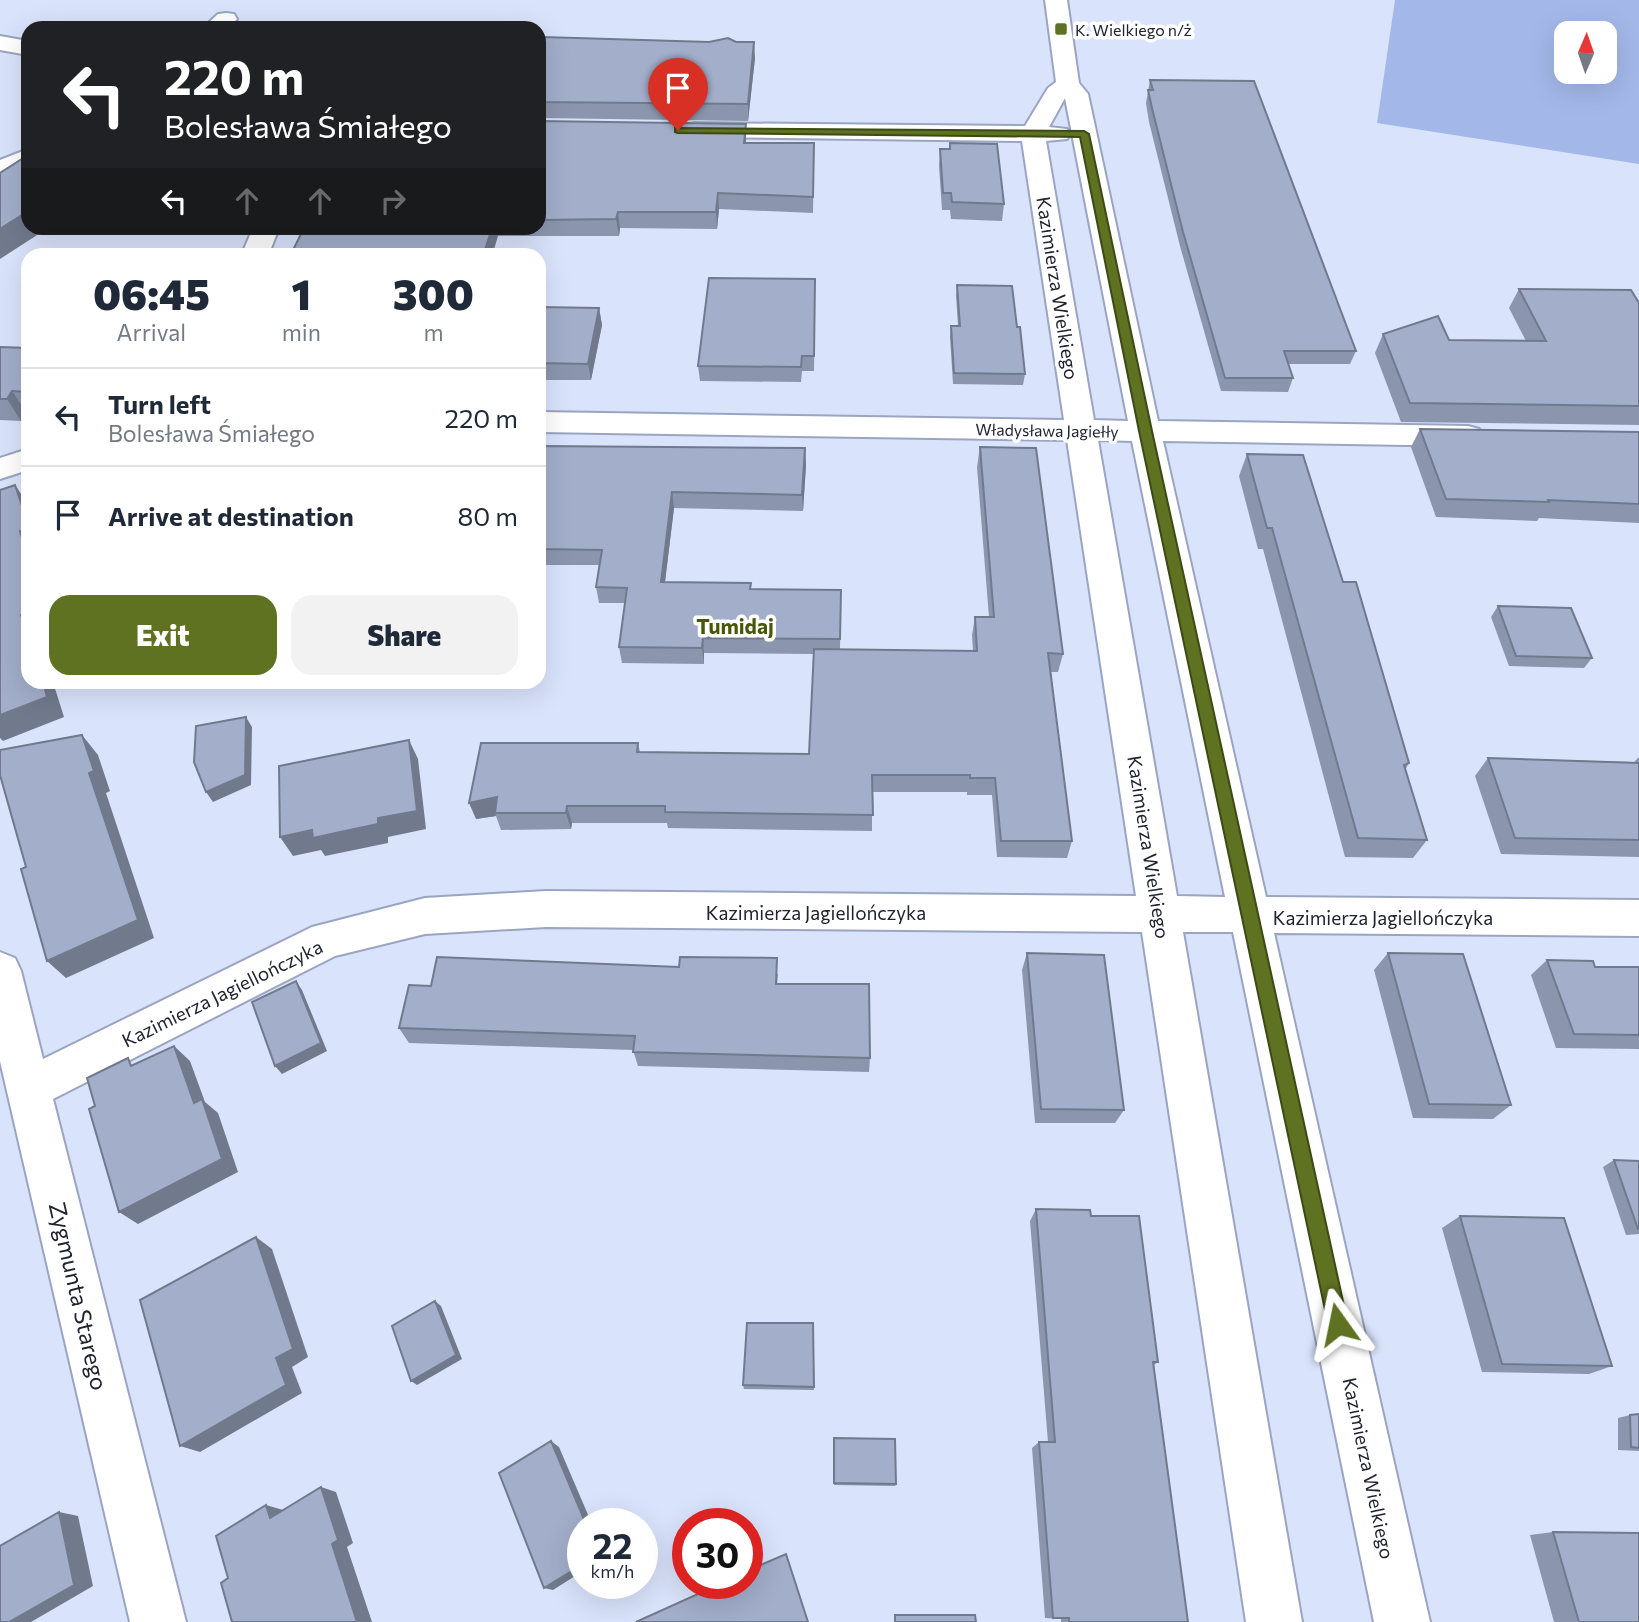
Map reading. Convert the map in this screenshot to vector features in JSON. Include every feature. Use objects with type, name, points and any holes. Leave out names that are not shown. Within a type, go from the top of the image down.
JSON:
[{"type":"street","name":"Kazimierza Wielkiego","points":[[1056,0],[1068,84],[1076,94],[1145,431],[1402,1622]]},
{"type":"street","points":[[0,43],[21,47]]},
{"type":"street","points":[[1033,134],[1056,93],[1068,84]]},
{"type":"street","points":[[678,130],[1084,134]]},
{"type":"street","name":"Kazimierza Wielkiego","points":[[1033,134],[1274,1622]]},
{"type":"street","points":[[0,170],[21,160]]},
{"type":"street","name":"Władysława Jagiełły","points":[[546,422],[1500,436]]},
{"type":"street","points":[[0,469],[21,462]]},
{"type":"street","name":"Kazimierza Jagiellończyka","points":[[30,1088],[327,940],[425,916],[546,909],[1160,913],[1251,917],[1639,918]]},
{"type":"street","name":"Zygmunta Starego","points":[[0,971],[158,1622]]},
{"type":"shaded area","points":[[1395,0],[1639,0],[1639,164],[1377,123]]},
{"type":"building","points":[[546,37],[709,42],[728,38],[736,42],[754,42],[748,104],[546,102]]},
{"type":"building","points":[[1150,80],[1254,81],[1356,351],[1284,351],[1293,378],[1225,378],[1183,232],[1148,90],[1153,90]]},
{"type":"building","points":[[546,121],[746,124],[744,143],[814,143],[813,197],[718,193],[716,212],[618,212],[616,219],[546,220]]},
{"type":"building","points":[[950,143],[997,144],[1004,204],[952,202],[951,193],[943,193],[940,149],[950,149]]},
{"type":"building","points":[[21,160],[21,216],[0,229],[0,173]]},
{"type":"building","points":[[300,235],[490,235],[486,248],[294,248]]},
{"type":"building","points":[[709,278],[815,279],[814,356],[802,356],[801,367],[698,366]]},
{"type":"building","points":[[957,285],[1012,286],[1025,374],[954,373],[951,326],[960,326]]},
{"type":"building","points":[[1519,289],[1631,290],[1639,303],[1639,406],[1410,403],[1383,334],[1438,316],[1449,340],[1546,341]]},
{"type":"building","points":[[546,307],[599,308],[588,364],[546,363]]},
{"type":"building","points":[[0,347],[21,348],[21,392],[12,391],[7,399],[0,399]]},
{"type":"building","points":[[1420,429],[1639,432],[1639,504],[1446,499]]},
{"type":"building","points":[[546,446],[805,448],[802,495],[672,492],[661,582],[751,583],[750,589],[841,590],[840,639],[703,638],[702,648],[619,647],[627,588],[596,587],[602,550],[546,549]]},
{"type":"building","points":[[980,447],[1036,448],[1063,654],[1048,653],[1072,841],[1001,841],[995,778],[970,778],[970,775],[872,775],[873,815],[665,812],[665,806],[567,806],[566,813],[495,813],[497,797],[469,803],[481,743],[638,743],[637,752],[809,754],[814,649],[977,651],[975,617],[994,617]]},
{"type":"building","points":[[1247,454],[1303,455],[1343,582],[1356,582],[1409,763],[1404,765],[1427,840],[1358,838],[1272,528],[1267,528]]},
{"type":"building","points":[[15,485],[21,503],[21,689],[45,689],[47,697],[0,715],[0,490]]},
{"type":"building","points":[[1498,606],[1571,608],[1592,658],[1516,656]]},
{"type":"building","points":[[246,717],[245,775],[206,792],[194,762],[196,726]]},
{"type":"building","points":[[82,735],[94,771],[89,773],[138,920],[47,961],[21,869],[26,867],[0,775],[0,750]]},
{"type":"building","points":[[409,740],[417,811],[378,818],[378,824],[313,838],[312,830],[280,837],[279,766]]},
{"type":"building","points":[[1488,758],[1639,763],[1639,840],[1515,838]]},
{"type":"building","points":[[1027,953],[1104,955],[1124,1110],[1041,1109]]},
{"type":"building","points":[[1388,953],[1463,954],[1511,1105],[1429,1104]]},
{"type":"building","points":[[437,957],[679,967],[680,957],[777,958],[776,984],[869,984],[870,1058],[633,1052],[635,1036],[399,1028],[409,985],[431,986]]},
{"type":"building","points":[[1547,960],[1593,961],[1595,967],[1639,967],[1639,1035],[1574,1034]]},
{"type":"building","points":[[296,981],[321,1043],[275,1066],[252,1002]]},
{"type":"building","points":[[174,1046],[194,1103],[202,1099],[222,1159],[119,1212],[89,1109],[95,1106],[87,1078],[128,1058],[131,1066]]},
{"type":"building","points":[[1614,1160],[1639,1161],[1639,1229],[1638,1229]]},
{"type":"building","points":[[1036,1209],[1090,1210],[1091,1216],[1139,1216],[1158,1362],[1153,1362],[1188,1622],[1069,1622],[1069,1618],[1053,1618],[1039,1442],[1055,1442]]},
{"type":"building","points":[[1460,1216],[1564,1218],[1612,1366],[1502,1364]]},
{"type":"building","points":[[256,1237],[293,1349],[276,1358],[286,1385],[180,1446],[140,1300]]},
{"type":"building","points":[[435,1301],[456,1355],[411,1381],[392,1326]]},
{"type":"building","points":[[747,1323],[813,1323],[814,1387],[743,1385]]},
{"type":"building","points":[[1639,1414],[1639,1448],[1631,1447],[1630,1415]]},
{"type":"building","points":[[834,1438],[895,1439],[896,1484],[834,1483]]},
{"type":"building","points":[[551,1441],[579,1508],[567,1508],[567,1574],[544,1588],[499,1473]]},
{"type":"building","points":[[321,1487],[338,1540],[332,1544],[357,1622],[232,1622],[221,1583],[228,1578],[216,1536],[266,1505],[270,1518]]},
{"type":"building","points":[[59,1512],[74,1585],[9,1622],[0,1622],[0,1546]]},
{"type":"building","points":[[1553,1532],[1639,1533],[1639,1622],[1579,1622]]},
{"type":"building","points":[[786,1554],[808,1622],[636,1622],[687,1599],[763,1599],[763,1564]]},
{"type":"building","points":[[895,1615],[975,1615],[976,1622],[895,1622]]},
{"type":"place","name":"K. Wielkiego n/ż","points":[[1061,29]]},
{"type":"district","name":"Tumidaj","points":[[735,625]]},
{"type":"route","points":[[678,130],[1084,134],[1145,431],[1338,1324]]}]
